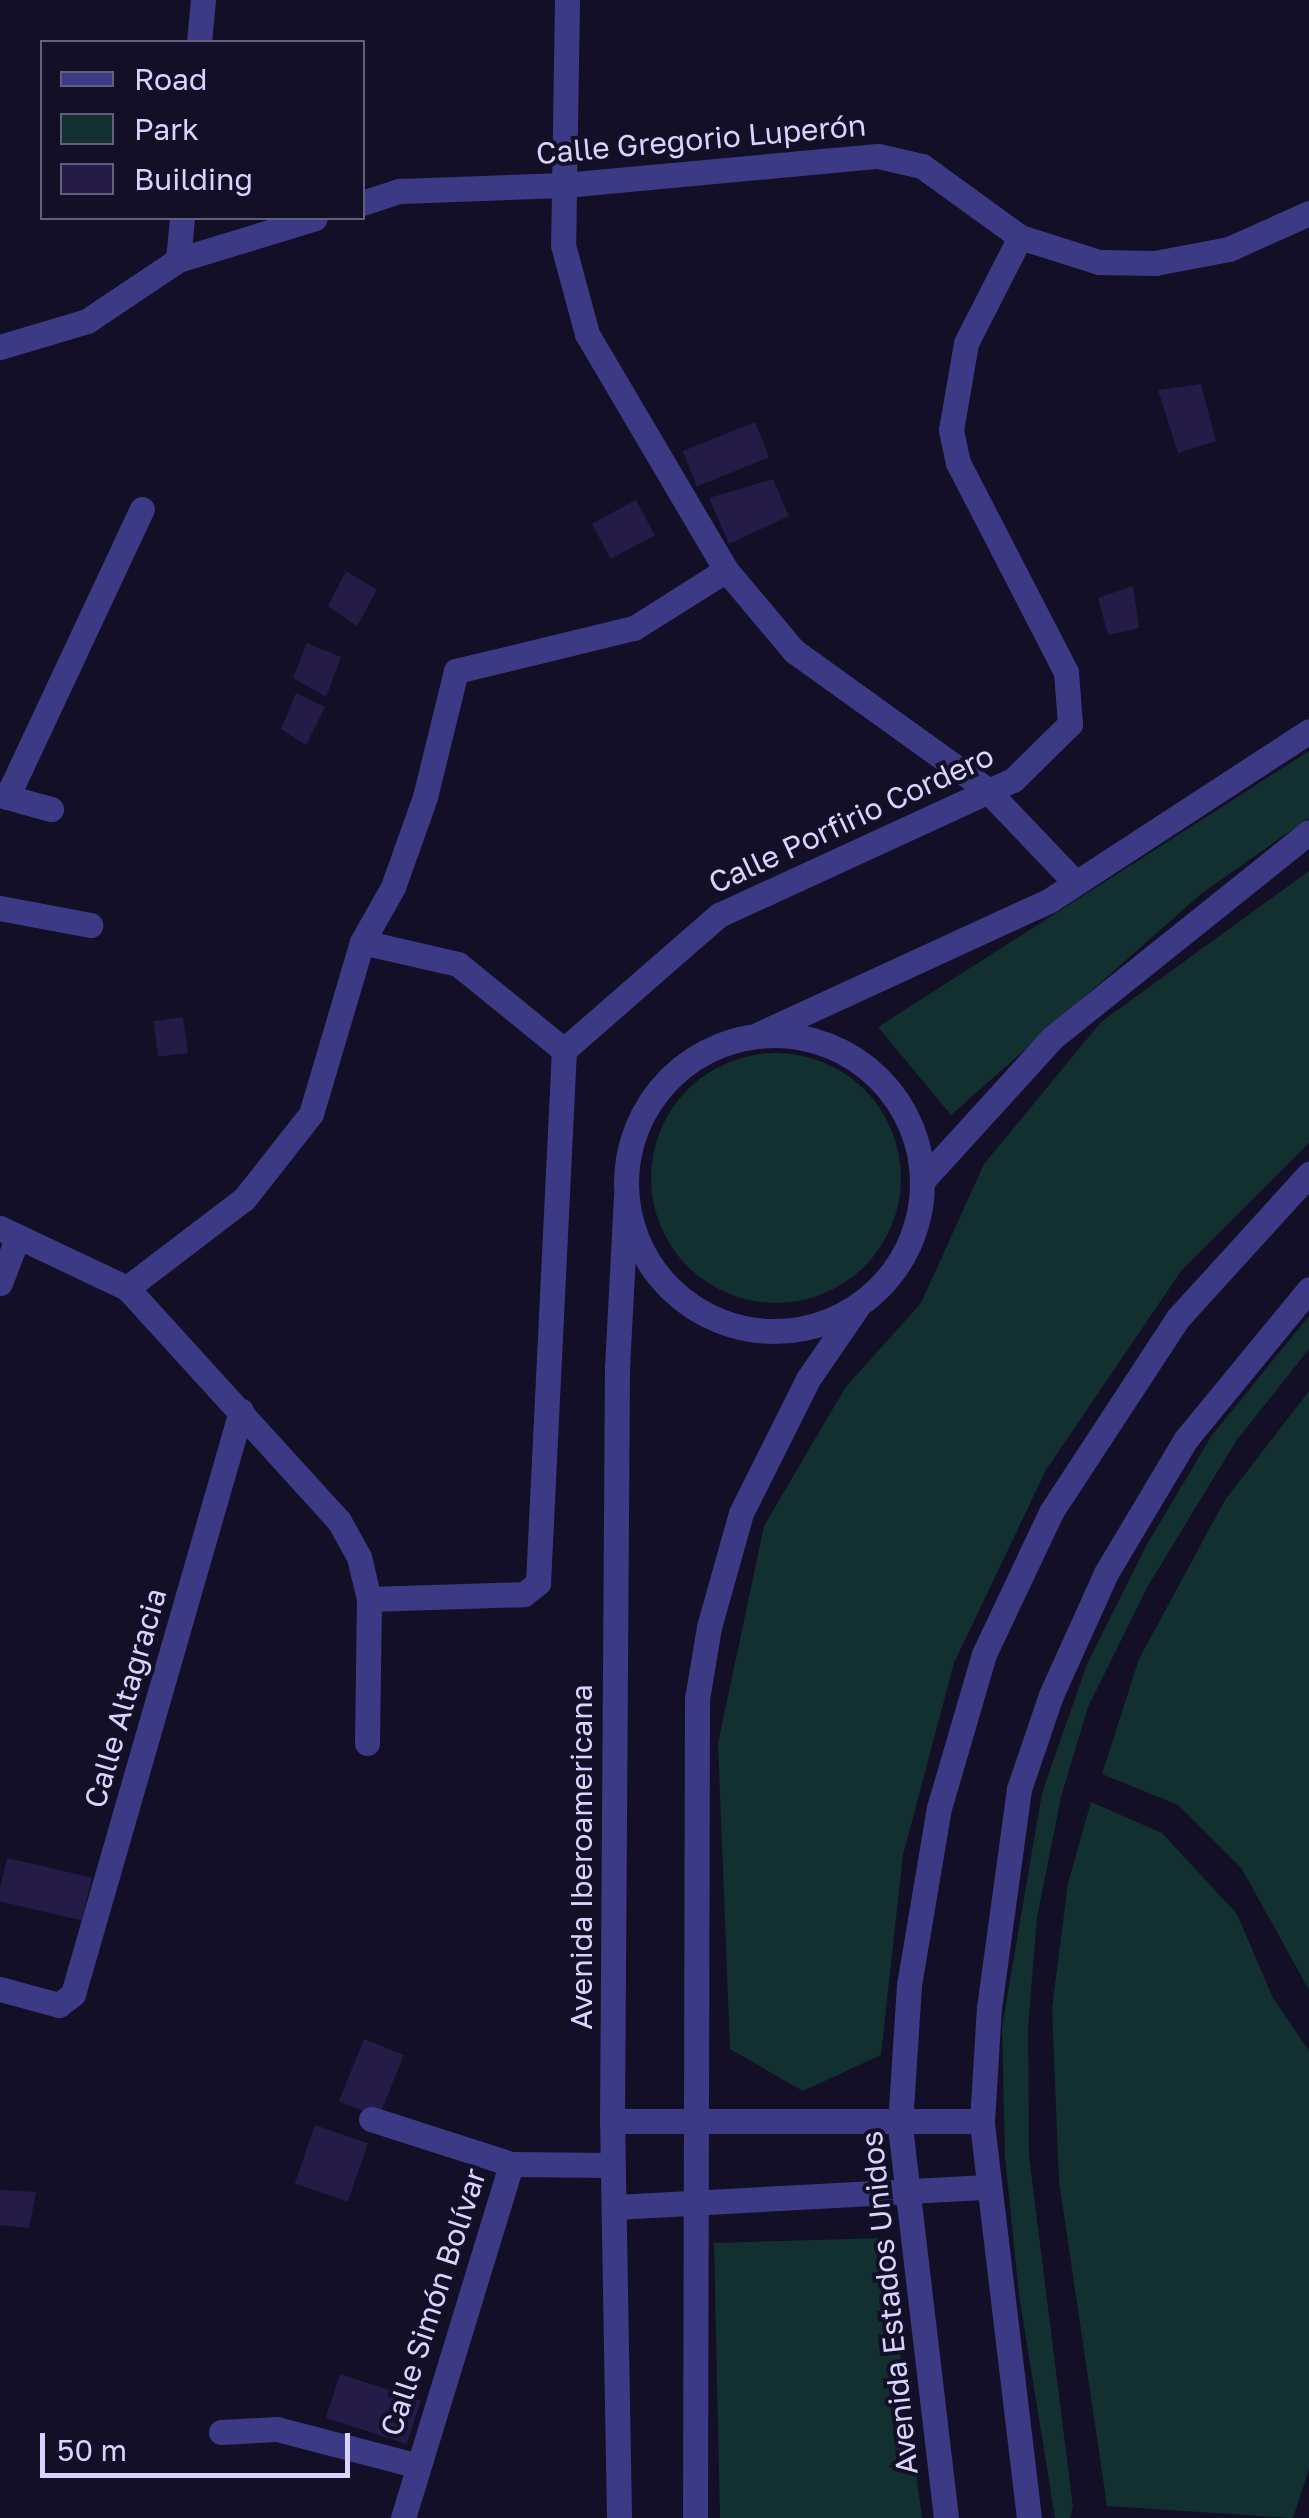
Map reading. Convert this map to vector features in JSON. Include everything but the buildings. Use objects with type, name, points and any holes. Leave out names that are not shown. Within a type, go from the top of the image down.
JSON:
[{"type":"street","points":[[199,40],[203,0]]},
{"type":"street","points":[[567,0],[563,245],[587,334],[726,570],[794,651],[986,789],[1075,882]]},
{"type":"street","name":"Calle Gregorio Luperón","points":[[365,202],[400,191],[564,185],[878,156],[922,166],[1020,237],[1098,262],[1155,263],[1229,249],[1309,213]]},
{"type":"street","points":[[178,260],[182,220]]},
{"type":"street","points":[[0,347],[87,321],[178,260],[308,220]]},
{"type":"street","name":"Calle Porfirio Cordero","points":[[564,1050],[719,915],[986,789],[1013,780],[1058,740],[1070,724],[1073,704],[1066,672],[958,462],[951,430],[966,343],[1020,237]]},
{"type":"street","points":[[52,809],[3,796],[142,508]]},
{"type":"street","points":[[126,1288],[244,1200],[312,1114],[362,942],[393,887],[425,797],[456,671],[634,628],[726,570]]},
{"type":"street","points":[[856,1309],[808,1328],[758,1332],[710,1318],[659,1275],[640,1247],[626,1198],[629,1151],[646,1108],[675,1072],[714,1047],[758,1035],[1050,900],[1309,731]]},
{"type":"street","points":[[923,1180],[1052,1038],[1309,832]]},
{"type":"street","points":[[0,908],[90,925]]},
{"type":"street","points":[[362,942],[458,964],[564,1050],[538,1583],[524,1594],[369,1600]]},
{"type":"street","points":[[695,2518],[696,1699],[708,1627],[741,1513],[808,1379],[856,1309],[892,1274],[916,1230],[923,1180],[914,1131],[890,1088],[852,1056],[807,1037],[758,1035]]},
{"type":"street","name":"Avenida Estados Unidos","points":[[946,2518],[905,2196],[900,2124],[908,1985],[935,1828],[984,1654],[1051,1512],[1178,1318],[1309,1174]]},
{"type":"street","name":"Avenida Iberoamericana","points":[[619,2518],[612,2121],[617,1368],[626,1198]]},
{"type":"street","points":[[0,1284],[9,1232],[126,1288],[339,1521],[359,1558],[369,1600],[366,1743]]},
{"type":"street","points":[[1029,2518],[986,2187],[982,2121],[989,2008],[1020,1789],[1051,1695],[1106,1573],[1186,1440],[1309,1290]]},
{"type":"street","name":"Calle Altagracia","points":[[0,1989],[68,2003],[241,1411]]},
{"type":"street","points":[[371,2119],[511,2164],[612,2165]]},
{"type":"street","points":[[612,2121],[982,2121]]},
{"type":"street","name":"Calle Simón Bolívar","points":[[402,2518],[414,2465],[511,2164]]},
{"type":"street","points":[[615,2207],[905,2196],[986,2187]]},
{"type":"street","points":[[222,2432],[277,2429],[414,2465]]},
{"type":"green space","points":[[1309,751],[1309,818],[1202,893],[951,1115],[878,1027]]},
{"type":"green space","points":[[1309,871],[1309,1143],[1181,1271],[1046,1470],[954,1663],[903,1855],[881,2055],[803,2091],[730,2049],[718,1743],[764,1526],[845,1388],[921,1303],[984,1164],[1101,1022]]},
{"type":"green space","points":[[776,1053],[824,1062],[865,1089],[892,1130],[901,1178],[892,1226],[865,1267],[824,1294],[776,1303],[728,1294],[687,1267],[660,1226],[651,1178],[660,1130],[687,1089],[728,1062]]},
{"type":"green space","points":[[1309,1316],[1309,1349],[1236,1441],[1148,1586],[1088,1707],[1061,1797],[1037,1917],[1028,2028],[1029,2156],[1073,2507],[1070,2518],[1055,2518],[1019,2295],[1005,2157],[1002,2027],[1042,1793],[1087,1664],[1146,1546],[1212,1435]]},
{"type":"green space","points":[[1309,1391],[1309,1990],[1242,1869],[1178,1805],[1102,1774],[1139,1659],[1225,1500]]},
{"type":"green space","points":[[1091,1802],[1162,1833],[1237,1914],[1273,1998],[1309,2051],[1309,2469],[1293,2518],[1107,2506],[1059,2181],[1052,2008],[1068,1883]]},
{"type":"green space","points":[[885,2238],[922,2518],[720,2518],[714,2243]]}]
